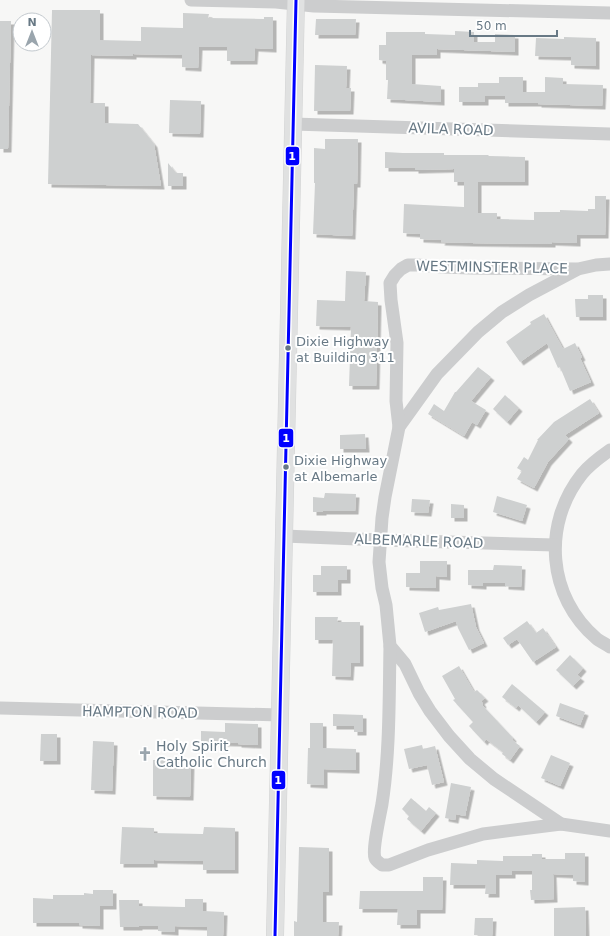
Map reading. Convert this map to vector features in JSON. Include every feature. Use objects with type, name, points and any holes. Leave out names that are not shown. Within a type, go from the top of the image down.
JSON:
[{"type":"main road","points":[[276,936],[295,2]]},
{"type":"street","points":[[191,0],[295,2],[328,6],[610,13]]},
{"type":"street","name":"AVILA ROAD","points":[[292,124],[610,134]]},
{"type":"street","points":[[610,264],[578,269],[529,295],[502,312],[478,332],[437,374],[399,427],[385,497],[379,562],[382,588],[386,605],[390,646],[389,707],[387,762],[374,850],[376,859],[382,865],[388,865],[428,850],[483,834],[561,824],[610,831]]},
{"type":"street","name":"WESTMINSTER PLACE","points":[[399,427],[396,401],[397,343],[390,283],[401,269],[408,265],[418,265],[470,268],[578,269]]},
{"type":"street","points":[[610,450],[595,460],[572,487],[558,520],[555,545],[559,581],[565,598],[585,627],[598,639],[610,647]]},
{"type":"street","name":"ALBEMARLE ROAD","points":[[284,536],[555,545]]},
{"type":"street","points":[[390,646],[405,664],[419,693],[430,711],[449,736],[470,759],[494,779],[561,824]]},
{"type":"street","name":"HAMPTON ROAD","points":[[0,708],[281,715]]},
{"type":"building","points":[[52,10],[100,10],[100,40],[141,41],[141,27],[183,28],[183,13],[209,14],[208,18],[264,19],[264,17],[273,17],[273,49],[255,48],[254,61],[227,61],[227,47],[199,47],[198,68],[182,67],[182,55],[91,55],[90,103],[105,103],[105,123],[138,124],[154,144],[161,186],[48,184]]},
{"type":"building","points":[[316,19],[356,19],[355,35],[315,35]]},
{"type":"building","points":[[0,21],[11,21],[8,149],[0,149]]},
{"type":"building","points":[[455,31],[474,32],[474,42],[495,42],[495,34],[515,35],[515,52],[437,49],[437,55],[412,55],[412,84],[441,86],[441,102],[387,99],[388,80],[386,80],[386,61],[379,60],[379,45],[386,45],[386,32],[425,32],[425,34],[455,35]]},
{"type":"building","points":[[564,37],[596,38],[596,66],[571,65],[571,57],[535,56],[536,38],[564,39]]},
{"type":"building","points":[[315,65],[347,66],[346,88],[351,88],[350,111],[314,111]]},
{"type":"building","points":[[499,77],[523,77],[523,92],[545,92],[545,77],[563,78],[563,84],[603,85],[602,106],[505,103],[505,96],[485,96],[485,102],[459,102],[459,87],[478,87],[478,83],[499,83]]},
{"type":"building","points":[[170,100],[201,101],[200,134],[169,133]]},
{"type":"building","points":[[325,139],[358,139],[357,184],[354,184],[352,236],[313,234],[315,183],[314,148],[325,149]]},
{"type":"building","points":[[385,152],[525,157],[525,182],[478,182],[478,213],[497,213],[497,219],[534,220],[534,212],[560,212],[560,210],[588,211],[588,209],[595,209],[595,196],[606,196],[605,235],[577,235],[577,243],[552,242],[552,244],[441,242],[442,240],[420,239],[420,234],[403,233],[404,204],[464,207],[464,182],[454,182],[454,169],[415,170],[415,168],[385,168]]},
{"type":"building","points":[[168,163],[176,173],[183,173],[183,186],[168,186]]},
{"type":"building","points":[[346,271],[366,272],[364,301],[378,302],[376,386],[349,386],[351,327],[316,326],[317,300],[345,301]]},
{"type":"building","points":[[588,295],[603,295],[603,317],[576,317],[575,299],[588,299]]},
{"type":"building","points":[[544,314],[563,349],[575,343],[591,382],[570,391],[560,367],[558,368],[547,343],[520,362],[506,342],[531,324],[530,322]]},
{"type":"building","points":[[478,367],[491,377],[471,401],[486,410],[477,425],[472,422],[464,436],[428,414],[434,404],[444,411],[455,392]]},
{"type":"building","points":[[505,395],[519,408],[507,422],[493,409]]},
{"type":"building","points":[[590,399],[599,413],[565,435],[569,439],[548,462],[534,488],[517,479],[522,471],[517,468],[524,457],[528,460],[537,440],[554,422]]},
{"type":"building","points":[[365,434],[366,449],[340,449],[340,435]]},
{"type":"building","points":[[325,493],[356,494],[355,511],[313,512],[313,497],[324,498]]},
{"type":"building","points":[[497,496],[527,505],[522,521],[493,512]]},
{"type":"building","points":[[412,499],[430,500],[428,513],[411,512]]},
{"type":"building","points":[[451,504],[464,505],[464,518],[451,518]]},
{"type":"building","points":[[420,561],[447,561],[447,577],[436,576],[436,588],[406,587],[406,573],[420,573]]},
{"type":"building","points":[[494,565],[522,566],[521,587],[505,586],[505,583],[483,583],[483,586],[468,585],[468,570],[493,570]]},
{"type":"building","points":[[321,566],[347,566],[347,580],[338,580],[338,592],[313,592],[313,575],[321,575]]},
{"type":"building","points":[[471,604],[476,627],[484,643],[469,650],[456,621],[425,632],[419,613],[438,607],[439,610]]},
{"type":"building","points":[[315,617],[338,617],[337,622],[360,622],[360,663],[351,663],[350,677],[332,676],[333,640],[315,640]]},
{"type":"building","points":[[527,621],[536,633],[543,628],[556,647],[533,662],[517,639],[508,645],[503,638]]},
{"type":"building","points":[[570,655],[583,668],[577,675],[581,678],[573,686],[556,670]]},
{"type":"building","points":[[459,666],[474,692],[477,690],[485,698],[481,701],[483,704],[482,705],[513,738],[512,740],[520,746],[510,760],[502,754],[503,752],[486,739],[484,742],[469,726],[473,722],[453,700],[455,699],[442,676]]},
{"type":"building","points":[[512,684],[545,712],[536,722],[518,705],[516,708],[502,697]]},
{"type":"building","points":[[560,703],[585,712],[580,725],[556,716]]},
{"type":"building","points":[[333,714],[363,715],[363,732],[354,732],[354,726],[333,726]]},
{"type":"building","points":[[225,723],[258,724],[258,745],[201,742],[201,731],[225,732]]},
{"type":"building","points":[[310,723],[323,723],[323,748],[356,749],[356,770],[324,769],[324,785],[307,784],[308,748],[310,748]]},
{"type":"building","points":[[41,734],[57,734],[57,761],[40,761]]},
{"type":"building","points":[[93,741],[114,742],[112,791],[91,790]]},
{"type":"building","points":[[422,745],[423,749],[435,746],[444,782],[432,785],[427,765],[409,769],[404,749]]},
{"type":"building","points":[[551,755],[570,763],[560,786],[541,778]]},
{"type":"building","points":[[153,760],[191,760],[190,797],[153,796]]},
{"type":"building","points":[[451,783],[471,787],[465,816],[456,814],[455,820],[445,818]]},
{"type":"building","points":[[411,798],[426,811],[429,807],[436,813],[421,831],[407,819],[409,816],[402,809]]},
{"type":"building","points":[[122,827],[154,828],[154,833],[203,834],[204,827],[235,828],[235,870],[203,870],[203,861],[154,860],[154,864],[120,864]]},
{"type":"building","points":[[299,847],[329,848],[329,892],[323,892],[323,922],[339,922],[338,936],[294,936],[294,921],[297,922]]},
{"type":"building","points":[[565,853],[585,853],[585,882],[573,881],[573,875],[553,874],[554,899],[531,900],[530,890],[532,890],[532,871],[512,871],[512,875],[496,875],[496,894],[485,894],[486,885],[450,885],[451,863],[477,864],[477,860],[503,861],[503,856],[532,856],[532,854],[542,854],[542,859],[565,859]]},
{"type":"building","points":[[423,877],[443,877],[442,910],[417,910],[417,925],[397,925],[398,909],[359,909],[360,891],[423,891]]},
{"type":"building","points":[[93,890],[113,890],[113,906],[100,906],[100,926],[79,925],[79,923],[33,923],[33,898],[53,899],[53,895],[84,895],[84,893],[93,894]]},
{"type":"building","points":[[185,899],[203,899],[203,911],[224,912],[223,936],[207,936],[207,927],[175,926],[175,932],[158,931],[158,926],[120,927],[119,900],[139,900],[139,906],[185,907]]},
{"type":"building","points":[[585,907],[586,936],[554,936],[554,908]]},
{"type":"building","points":[[475,918],[493,918],[492,936],[474,935]]},
{"type":"transit line","name":"1","points":[[275,936],[296,0]]},
{"type":"place","name":"Dixie Highway at Building 311","points":[[288,348]]},
{"type":"place","name":"Dixie Highway at Albemarle","points":[[286,467]]},
{"type":"place","name":"Holy Spirit Catholic Church","points":[[145,754]]}]
